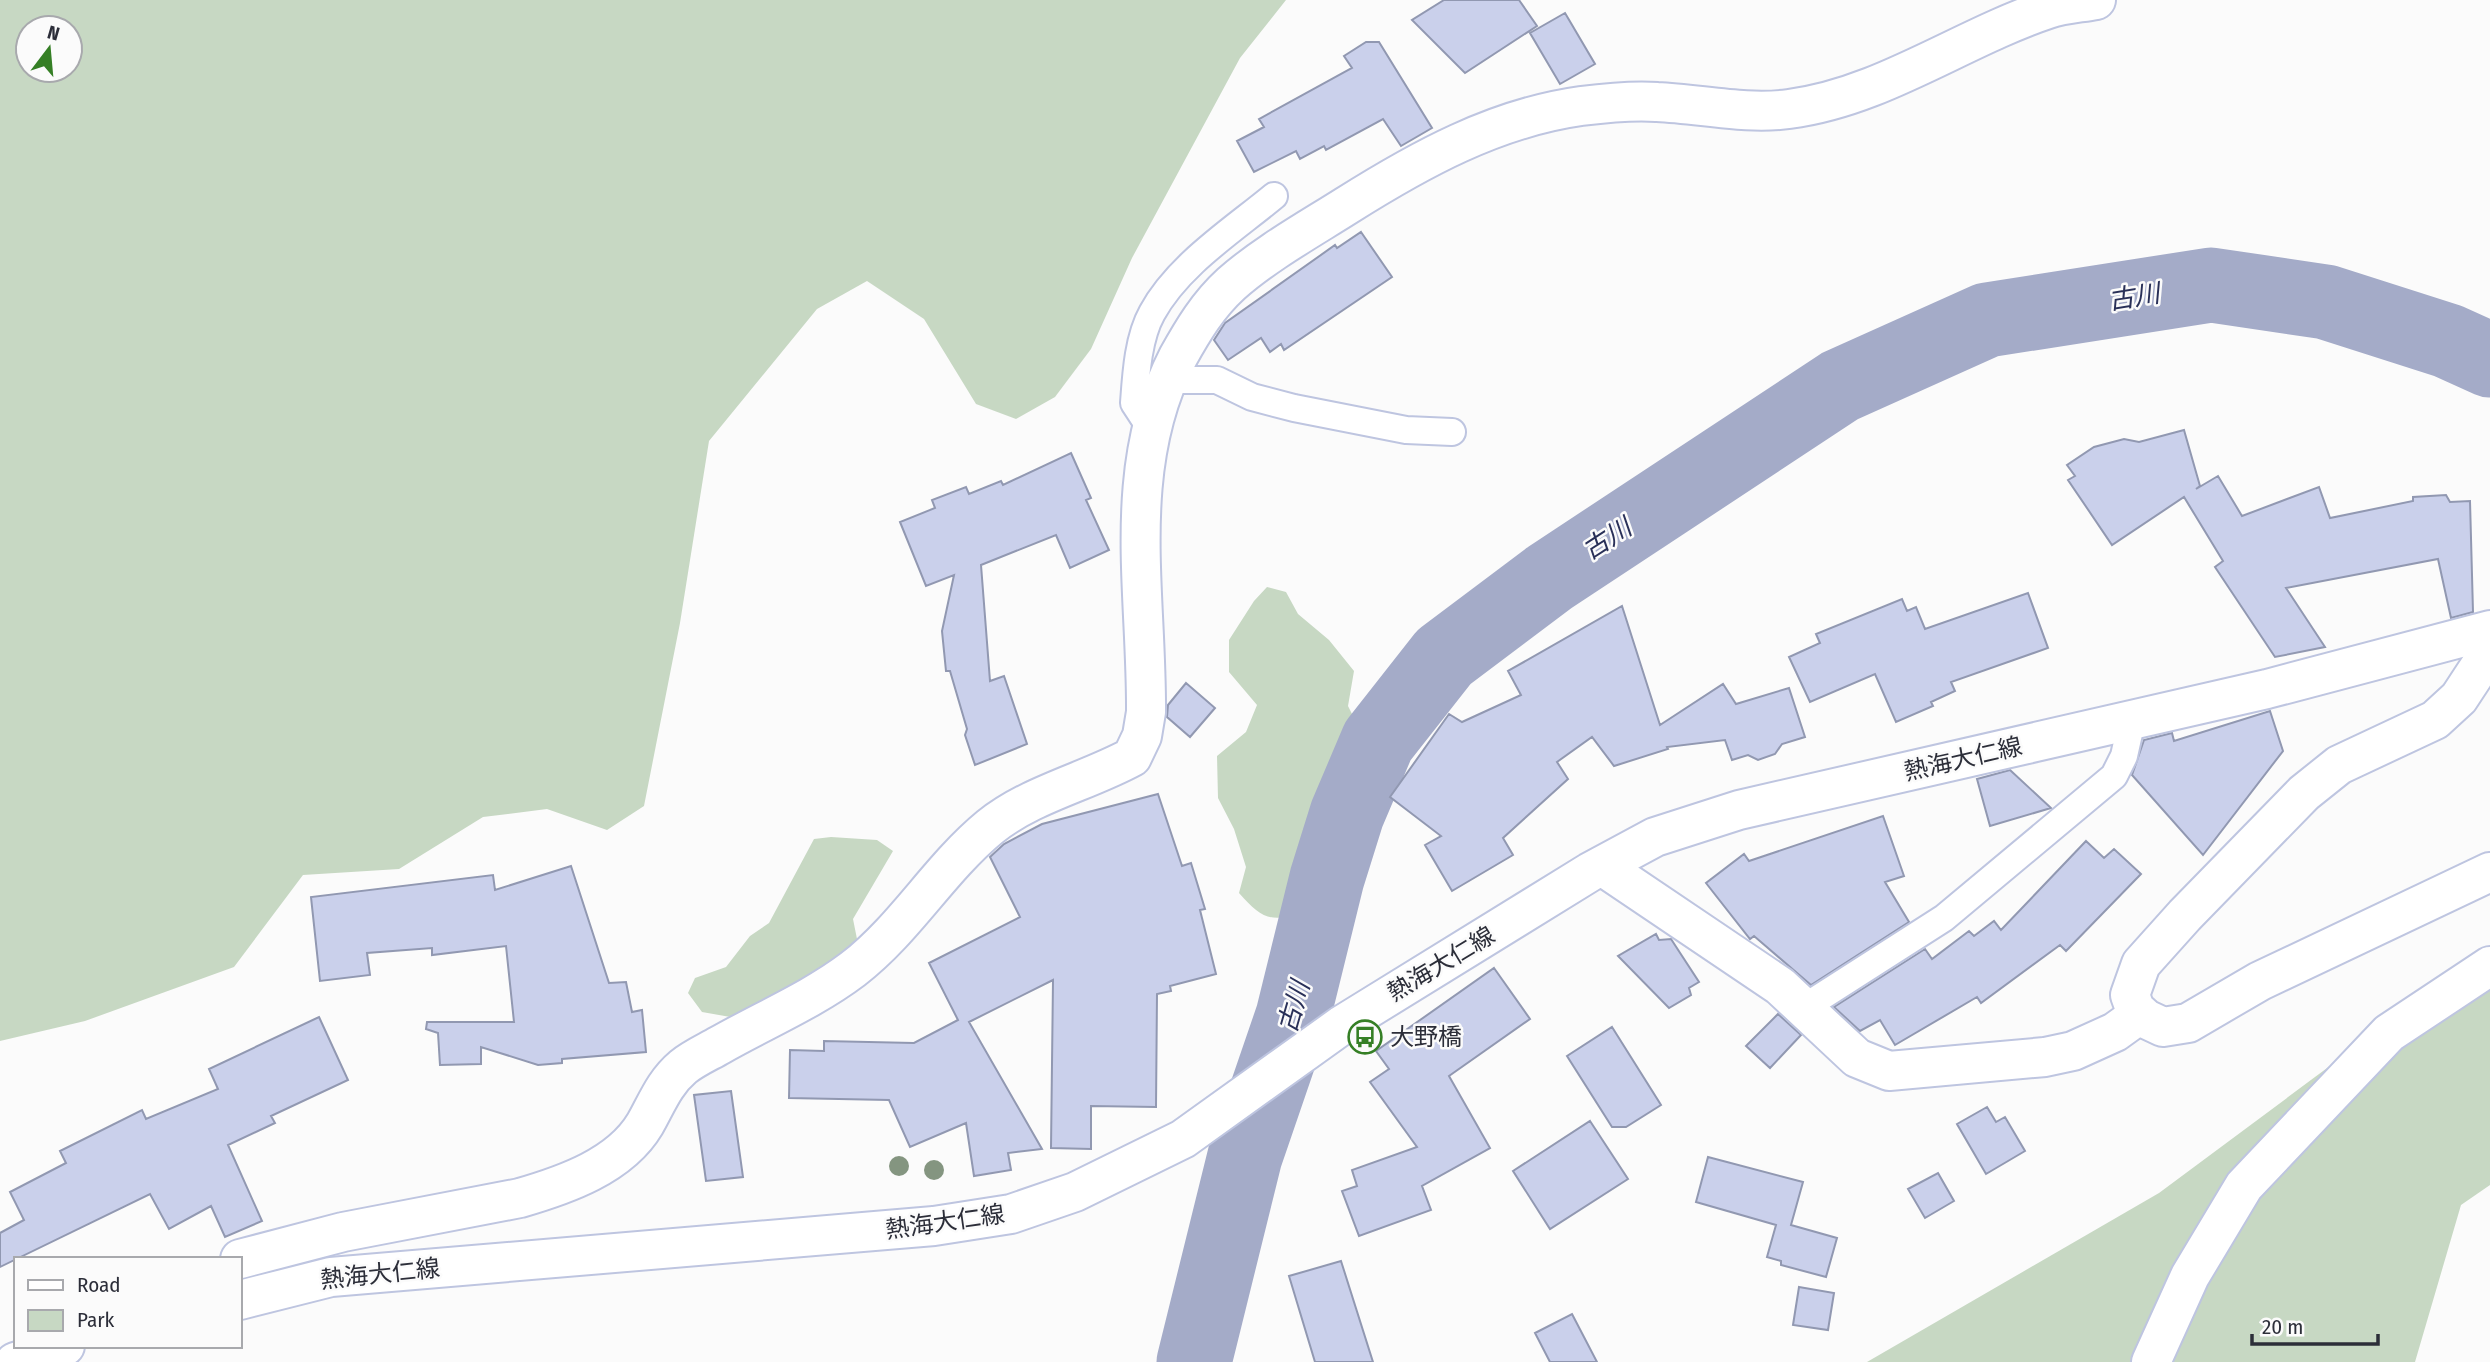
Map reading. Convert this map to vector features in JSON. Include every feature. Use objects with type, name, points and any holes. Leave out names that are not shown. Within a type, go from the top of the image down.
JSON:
[{"type":"street","points":[[242,1258],[343,1232],[520,1198],[545,1191],[598,1167],[628,1145],[644,1124],[656,1100],[685,1066],[802,1002],[853,969],[892,934],[989,828],[1021,806],[1132,757],[1142,736],[1146,712],[1139,546],[1144,460],[1167,380],[1209,306],[1232,283],[1390,178],[1441,151],[1516,120],[1582,106],[1654,102],[1750,110],[1788,109],[1825,102],[1907,72],[2049,9],[2096,0]]},
{"type":"street","name":"熱海大仁線","points":[[242,1299],[331,1276],[934,1226],[1011,1214],[1075,1192],[1183,1139],[1342,1025],[1602,866],[1655,837],[1739,810],[2267,689],[2490,630]]},
{"type":"street","points":[[2490,639],[2480,666],[2459,698],[2435,720],[2339,765],[2321,779],[2185,915],[2141,964],[2132,982],[2130,995],[2140,1014],[2163,1027],[2188,1023],[2213,1012],[2260,981],[2490,872]]},
{"type":"street","points":[[1602,866],[1780,986],[1857,1058],[1889,1071],[2045,1057],[2073,1051],[2115,1032],[2140,1014]]},
{"type":"street","points":[[2151,1362],[2190,1276],[2244,1186],[2389,1033],[2490,966]]},
{"type":"street","points":[[15,1362],[59,1348]]},
{"type":"lane","points":[[1151,429],[1134,403],[1142,347],[1151,314],[1168,289],[1274,196]]},
{"type":"lane","points":[[1167,380],[1217,380],[1252,397],[1294,408],[1406,430],[1452,432]]},
{"type":"lane","points":[[1805,1007],[1944,918],[2114,776],[2124,756],[2132,720]]},
{"type":"green space","points":[[0,0],[1286,0],[1240,58],[1132,258],[1091,349],[1055,397],[1016,419],[976,404],[924,319],[867,281],[817,309],[709,441],[680,623],[644,806],[607,830],[547,809],[483,817],[399,869],[303,875],[234,967],[85,1021],[0,1041]]},
{"type":"green space","points":[[1267,587],[1286,592],[1298,614],[1329,640],[1354,671],[1348,706],[1360,730],[1325,833],[1319,868],[1303,893],[1298,914],[1279,918],[1265,916],[1239,893],[1246,867],[1234,829],[1218,798],[1217,756],[1246,732],[1257,705],[1229,672],[1229,640],[1254,601]]},
{"type":"green space","points":[[831,837],[877,840],[893,851],[853,919],[858,944],[833,972],[784,989],[756,1010],[736,1018],[702,1012],[688,993],[695,978],[726,967],[750,936],[769,923],[814,839]]},
{"type":"green space","points":[[2490,947],[2490,1185],[2461,1205],[2415,1362],[1867,1362],[2159,1193]]},
{"type":"building","points":[[1444,0],[1519,0],[1537,26],[1465,73],[1412,20]]},
{"type":"building","points":[[1565,13],[1595,64],[1560,84],[1530,33]]},
{"type":"building","points":[[1366,42],[1379,42],[1432,128],[1401,146],[1383,119],[1326,150],[1324,146],[1300,159],[1296,151],[1254,172],[1237,141],[1264,127],[1259,119],[1352,68],[1344,56]]},
{"type":"building","points":[[1361,232],[1392,277],[1284,350],[1281,344],[1270,352],[1261,338],[1228,360],[1214,340],[1225,323],[1335,245],[1337,248]]},
{"type":"building","points":[[2184,430],[2200,486],[2196,489],[2218,476],[2242,516],[2319,487],[2330,518],[2413,501],[2413,497],[2446,495],[2450,502],[2470,501],[2473,612],[2451,618],[2438,559],[2286,588],[2325,647],[2275,657],[2215,567],[2223,561],[2184,497],[2112,545],[2068,480],[2075,476],[2067,465],[2094,447],[2124,439],[2139,442]]},
{"type":"building","points":[[1071,453],[1091,498],[1086,500],[1109,550],[1070,568],[1056,535],[981,565],[990,681],[1004,676],[1027,744],[975,765],[950,671],[946,671],[942,631],[954,575],[926,586],[900,522],[935,508],[932,500],[966,487],[969,494],[1001,481],[1003,485]]},
{"type":"building","points":[[2028,593],[2048,648],[1951,682],[1955,691],[1931,702],[1933,706],[1896,722],[1875,674],[1810,702],[1789,657],[1820,643],[1816,634],[1902,599],[1907,611],[1916,607],[1925,629]]},
{"type":"building","points":[[1622,606],[1660,725],[1723,684],[1736,704],[1789,688],[1805,737],[1782,744],[1775,754],[1758,760],[1748,755],[1732,760],[1725,740],[1667,747],[1668,749],[1614,766],[1592,737],[1557,762],[1568,779],[1503,838],[1513,855],[1452,891],[1425,845],[1441,836],[1390,797],[1449,714],[1462,722],[1521,695],[1508,671]]},
{"type":"building","points":[[1186,683],[1215,708],[1190,737],[1167,717],[1168,705]]},
{"type":"building","points":[[2270,711],[2283,751],[2203,855],[2132,775],[2144,740],[2172,733],[2174,741]]},
{"type":"building","points":[[2010,770],[2051,808],[1990,826],[1977,779]]},
{"type":"building","points":[[1158,794],[1182,866],[1191,863],[1205,909],[1200,910],[1216,974],[1170,986],[1171,991],[1157,994],[1156,1107],[1091,1106],[1091,1149],[1051,1148],[1053,980],[969,1022],[1042,1149],[1008,1153],[1011,1170],[974,1176],[966,1123],[910,1147],[889,1100],[789,1098],[790,1050],[824,1051],[824,1041],[914,1043],[958,1020],[929,963],[1020,917],[990,857],[1004,844],[1042,824]]},
{"type":"building","points":[[1883,816],[1904,876],[1885,882],[1909,922],[1811,985],[1754,936],[1750,939],[1706,883],[1744,854],[1749,861]]},
{"type":"building","points":[[2086,841],[2104,858],[2114,849],[2141,874],[2066,951],[2060,945],[1981,1003],[1977,997],[1895,1045],[1880,1020],[1860,1031],[1834,1007],[1925,949],[1932,959],[1969,931],[1974,936],[1994,921],[2001,930]]},
{"type":"building","points":[[571,866],[609,983],[626,982],[632,1012],[642,1010],[646,1052],[562,1059],[562,1063],[538,1065],[481,1047],[481,1064],[440,1065],[438,1033],[426,1029],[427,1022],[514,1022],[506,946],[432,955],[432,948],[367,953],[370,975],[320,981],[311,897],[493,875],[495,890]]},
{"type":"building","points":[[1656,934],[1659,940],[1671,939],[1699,982],[1689,988],[1691,995],[1669,1008],[1618,956]]},
{"type":"building","points":[[1494,968],[1530,1019],[1449,1076],[1490,1148],[1422,1186],[1431,1210],[1359,1236],[1342,1191],[1357,1186],[1352,1170],[1417,1147],[1370,1082],[1389,1069],[1376,1051]]},
{"type":"building","points":[[1778,1014],[1801,1035],[1770,1068],[1746,1046]]},
{"type":"building","points":[[319,1017],[348,1080],[271,1116],[275,1123],[228,1145],[262,1221],[225,1237],[211,1206],[169,1229],[150,1194],[21,1257],[14,1257],[14,1260],[0,1267],[0,1233],[24,1220],[10,1192],[66,1163],[60,1151],[142,1110],[146,1119],[218,1089],[209,1069]]},
{"type":"building","points":[[1612,1027],[1661,1105],[1626,1127],[1612,1127],[1567,1056]]},
{"type":"building","points":[[731,1091],[743,1177],[706,1181],[694,1095]]},
{"type":"building","points":[[1987,1107],[1996,1122],[2005,1117],[2025,1151],[1986,1174],[1957,1124]]},
{"type":"building","points":[[1590,1121],[1628,1179],[1550,1229],[1513,1171]]},
{"type":"building","points":[[1708,1157],[1803,1182],[1791,1225],[1837,1238],[1826,1277],[1781,1265],[1781,1261],[1767,1257],[1776,1225],[1696,1202]]},
{"type":"building","points":[[1938,1173],[1954,1201],[1925,1218],[1908,1189]]},
{"type":"building","points":[[1341,1261],[1373,1362],[1315,1362],[1289,1276]]},
{"type":"building","points":[[1799,1287],[1834,1293],[1828,1330],[1793,1325]]},
{"type":"building","points":[[1572,1314],[1597,1362],[1550,1362],[1535,1333]]},
{"type":"waterway","name":"古川","points":[[1194,1362],[1245,1156],[1293,1016],[1327,878],[1347,814],[1378,741],[1444,657],[1549,578],[1840,386],[1987,320],[2211,285],[2326,302],[2448,341],[2490,360]]},
{"type":"place","name":"大野橋","points":[[1365,1037]]}]
